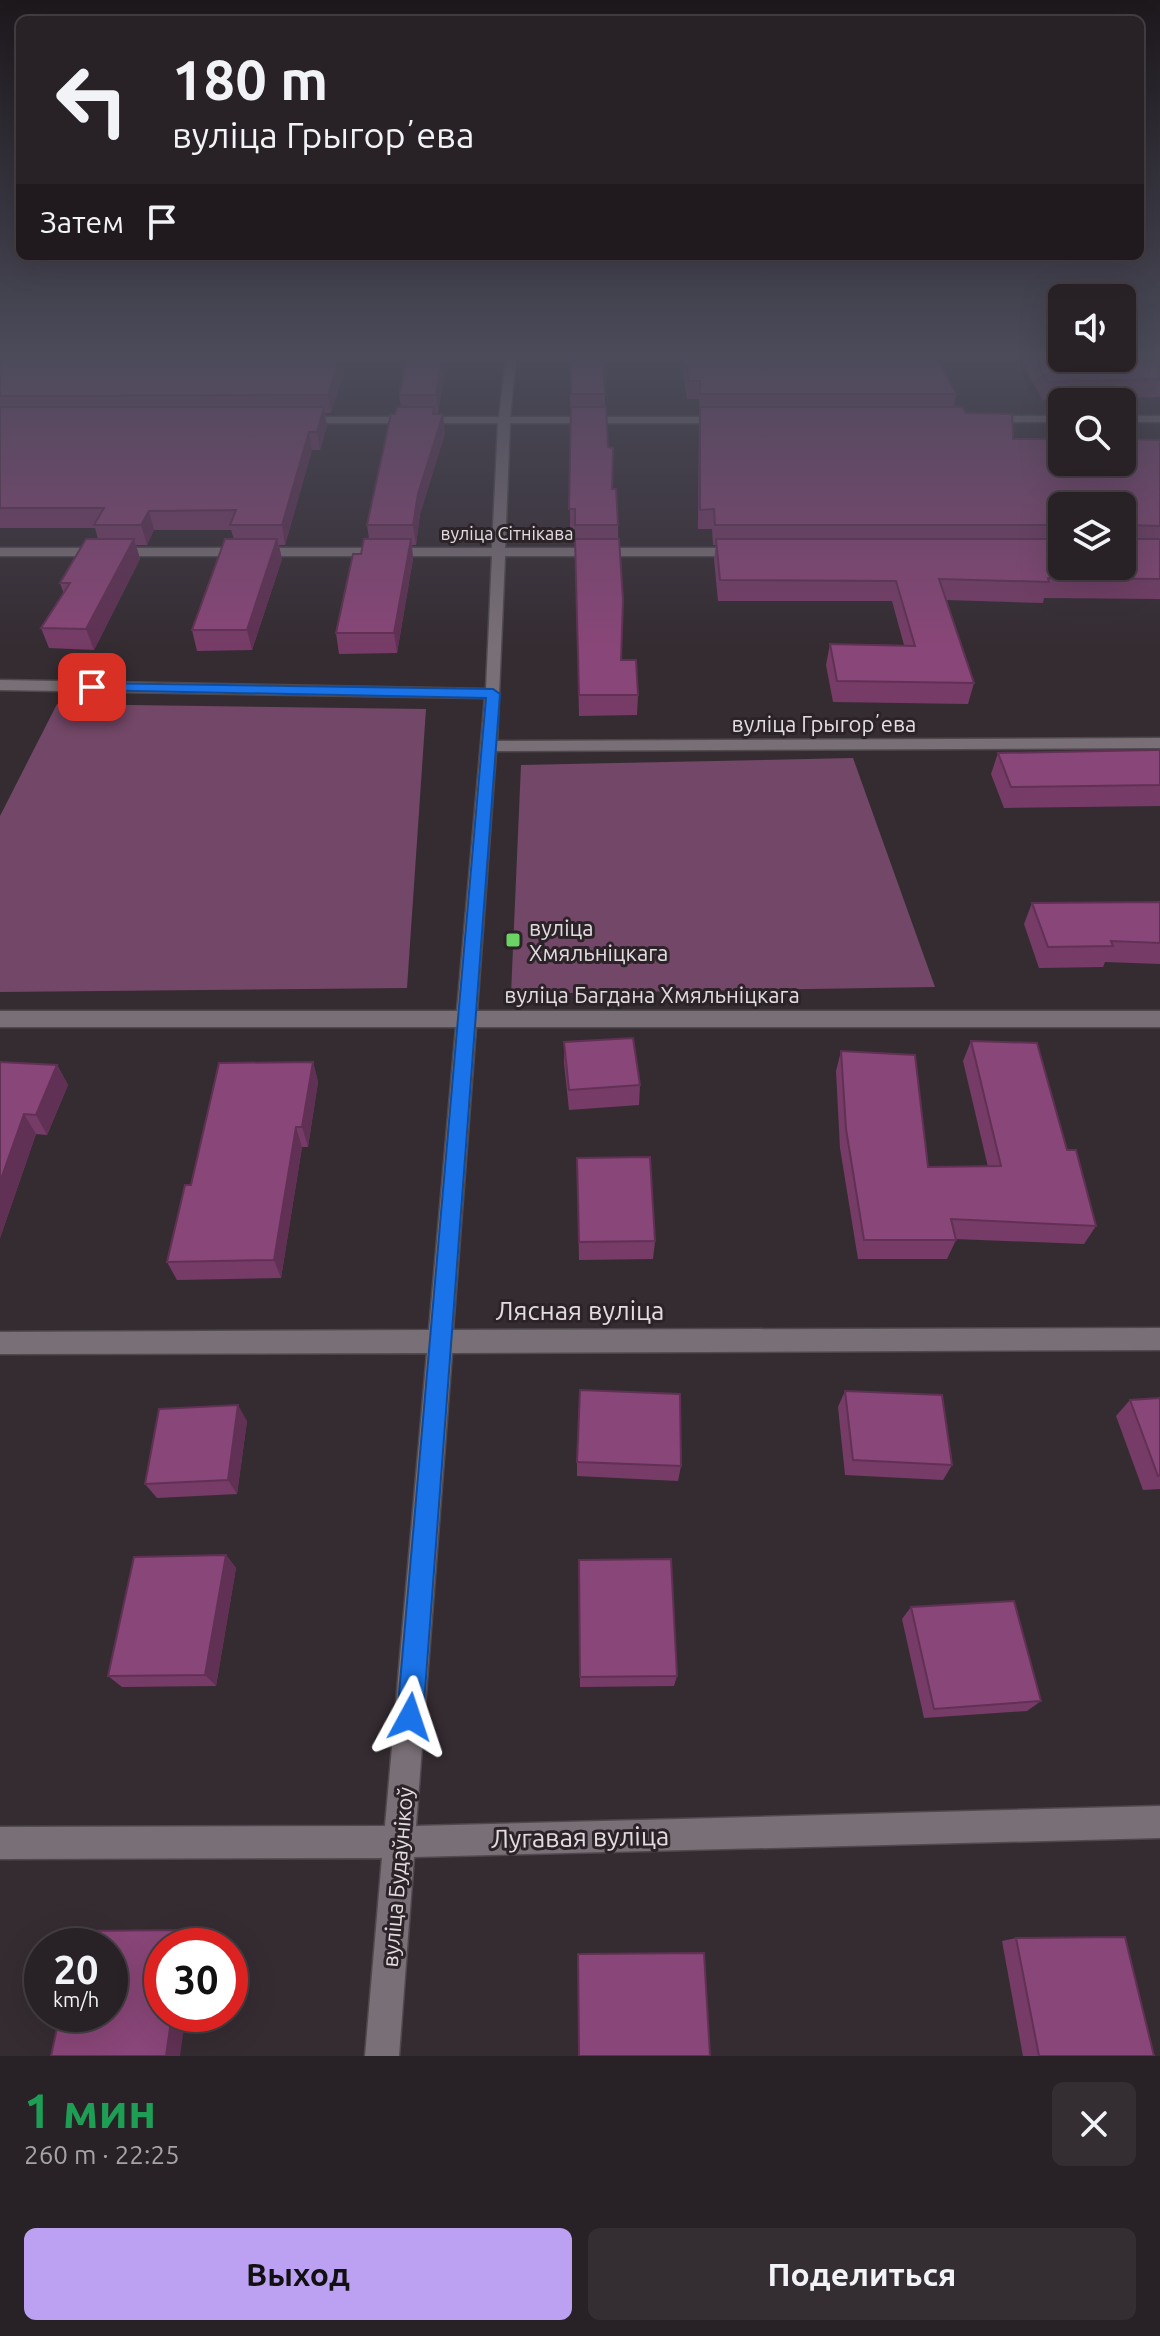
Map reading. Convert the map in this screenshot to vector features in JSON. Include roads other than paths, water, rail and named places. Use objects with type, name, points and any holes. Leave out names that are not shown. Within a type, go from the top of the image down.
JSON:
[{"type":"street","name":"вуліца Будаўнікоў","points":[[382,2056],[493,694],[503,454]]},
{"type":"street","name":"вуліца Сітнікава","points":[[0,552],[750,552]]},
{"type":"street","points":[[0,685],[493,694]]},
{"type":"street","name":"вуліца Грыгорʼева","points":[[489,746],[1160,743]]},
{"type":"street","name":"вуліца Багдана Хмяльніцкага","points":[[0,1019],[1160,1019]]},
{"type":"street","name":"Лясная вуліца","points":[[0,1343],[1160,1339]]},
{"type":"street","name":"Лугавая вуліца","points":[[0,1843],[400,1842],[1160,1822]]},
{"type":"place","name":"вуліца Хмяльніцкага","points":[[513,940]]}]
